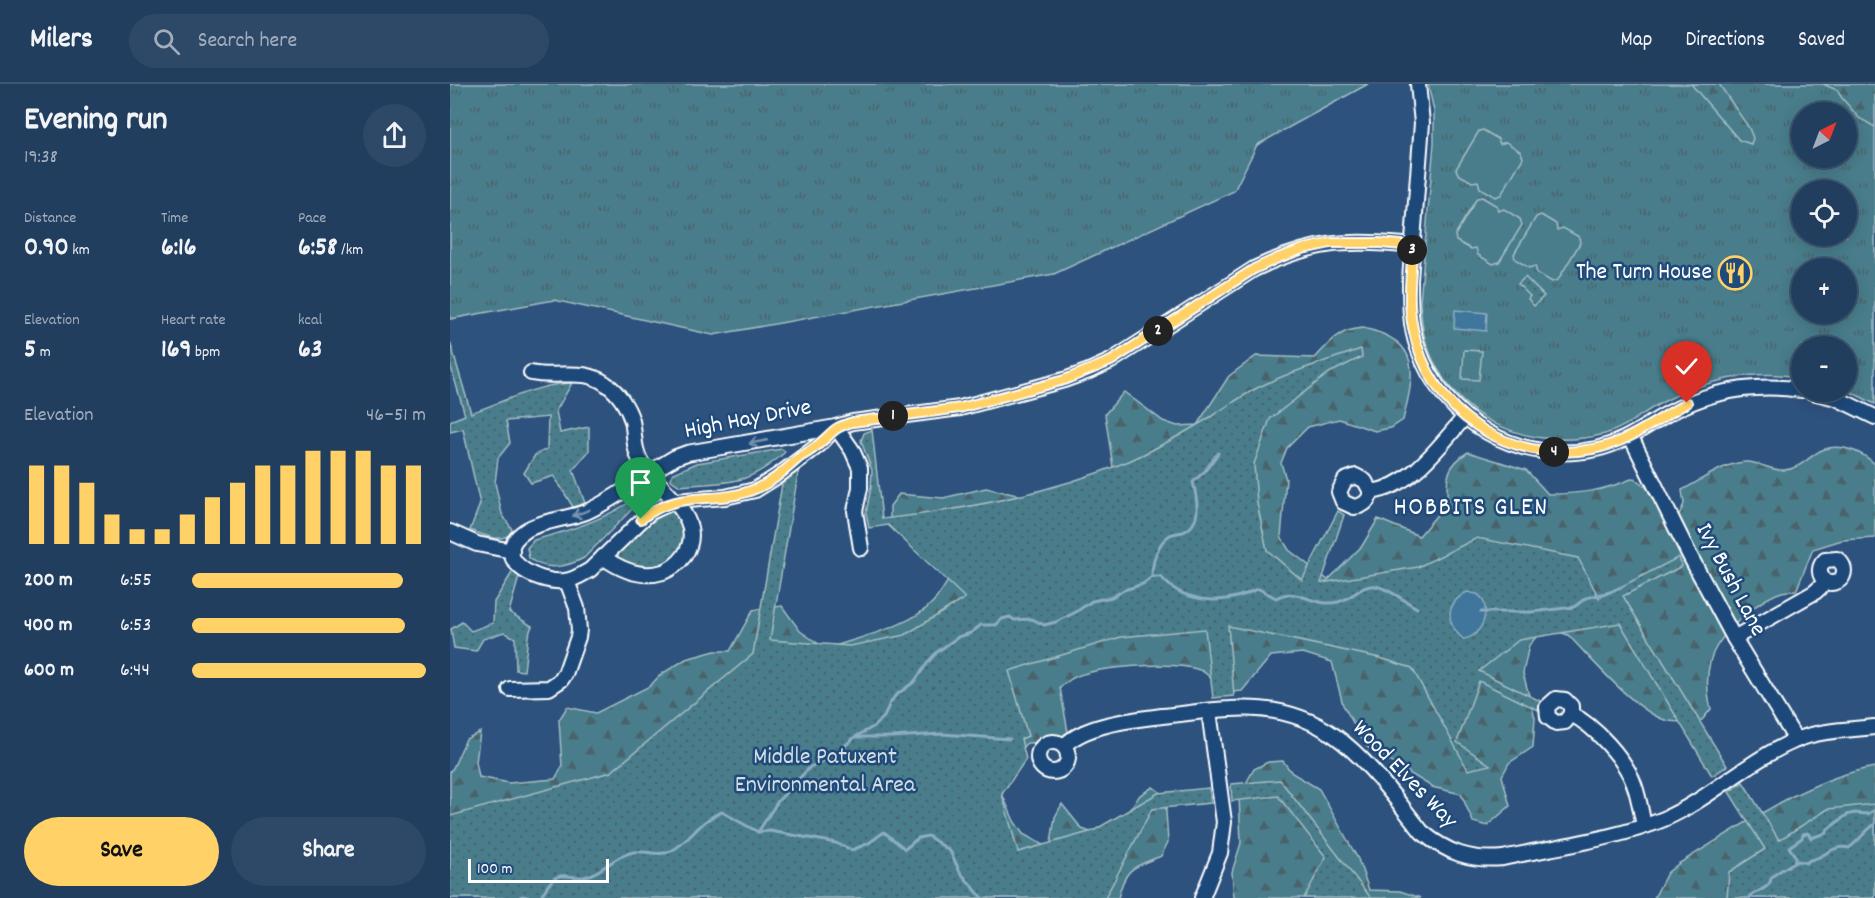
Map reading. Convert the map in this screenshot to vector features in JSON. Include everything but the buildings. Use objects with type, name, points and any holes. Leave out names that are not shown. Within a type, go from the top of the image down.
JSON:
[{"type":"street","points":[[1418,84],[1422,123],[1410,304],[1418,347],[1427,369],[1464,418],[1477,427],[1525,448],[1559,452],[1594,449],[1631,437],[1687,403],[1717,393],[1768,386],[1791,389]]},
{"type":"street","name":"High Hay Drive","points":[[512,550],[514,543],[524,531],[593,508],[620,494],[649,472],[687,453],[853,422],[960,408],[1081,374],[1111,361],[1254,269],[1303,249],[1340,243],[1413,246]]},
{"type":"street","points":[[531,373],[587,374],[606,383],[614,390],[632,420],[635,448],[640,461],[675,501],[688,522],[691,542],[681,560],[673,567],[657,574],[636,573],[617,567],[603,557]]},
{"type":"street","points":[[1844,402],[1875,417]]},
{"type":"street","points":[[1371,492],[1389,488],[1414,471],[1464,418]]},
{"type":"street","points":[[836,427],[852,450],[860,468],[860,488],[855,511],[861,548]]},
{"type":"street","name":"High Hay Drive","points":[[567,581],[590,570],[650,512],[675,501],[725,497],[754,490],[779,476],[819,445],[836,427]]},
{"type":"street","points":[[789,435],[800,458]]},
{"type":"street","name":"Ivy Bush Lane","points":[[1631,437],[1734,638],[1796,740]]},
{"type":"street","points":[[450,532],[477,544],[512,550],[514,561],[528,574],[548,580],[567,581],[577,608],[579,630],[565,674],[561,680],[549,688],[510,688]]},
{"type":"street","points":[[1734,638],[1815,592],[1826,582]]},
{"type":"street","name":"Wood Elves Way","points":[[1064,746],[1080,733],[1152,717],[1230,709],[1272,711],[1294,716],[1345,742],[1369,766],[1422,832],[1435,843],[1463,856],[1488,860],[1622,832],[1665,819],[1762,758],[1796,740],[1833,732],[1875,728]]},
{"type":"street","points":[[1202,898],[1220,854],[1224,822],[1209,711]]},
{"type":"street","points":[[1571,714],[1594,731],[1626,769],[1633,782],[1644,826]]},
{"type":"green space","points":[[450,84],[1368,84],[1257,145],[1234,191],[1054,274],[713,335],[554,300],[450,319]]},
{"type":"green space","points":[[1428,84],[1875,84],[1875,404],[1857,395],[1857,336],[1791,336],[1791,376],[1766,375],[1729,378],[1693,388],[1605,434],[1577,439],[1548,439],[1522,434],[1496,424],[1474,410],[1454,392],[1438,369],[1424,333],[1420,302],[1434,143],[1434,111]]},
{"type":"green space","points":[[1691,84],[1719,84],[1749,128],[1753,138],[1751,144],[1739,140]]},
{"type":"green space","points":[[1823,84],[1875,84],[1875,127],[1857,116],[1857,102],[1845,102],[1837,90]]},
{"type":"green space","points":[[1483,130],[1498,139],[1500,144],[1506,142],[1521,152],[1523,158],[1501,195],[1495,197],[1480,188],[1478,181],[1472,182],[1458,174],[1456,169],[1479,131]]},
{"type":"green space","points":[[1482,197],[1497,206],[1498,211],[1504,209],[1520,219],[1522,225],[1499,262],[1493,264],[1478,255],[1476,248],[1471,249],[1456,241],[1455,235],[1477,198]]},
{"type":"green space","points":[[1541,215],[1556,224],[1557,230],[1563,228],[1579,237],[1580,243],[1558,280],[1552,282],[1537,273],[1535,266],[1529,268],[1515,259],[1514,254],[1536,217]]},
{"type":"green space","points":[[1525,277],[1544,296],[1534,306],[1528,299],[1530,296],[1518,284]]},
{"type":"green space","points":[[1363,328],[1396,341],[1405,350],[1410,361],[1410,387],[1403,420],[1391,428],[1375,431],[1339,419],[1308,427],[1287,448],[1281,463],[1286,479],[1281,537],[1289,550],[1328,580],[1362,546],[1378,519],[1419,536],[1447,503],[1447,486],[1451,468],[1460,457],[1468,452],[1526,470],[1548,494],[1592,491],[1634,478],[1646,487],[1664,514],[1678,517],[1684,504],[1682,490],[1723,468],[1749,462],[1784,470],[1799,465],[1827,448],[1849,449],[1875,464],[1875,538],[1842,540],[1813,549],[1796,591],[1782,592],[1772,596],[1739,620],[1720,641],[1710,662],[1708,685],[1711,709],[1702,720],[1673,722],[1657,717],[1629,697],[1568,635],[1553,630],[1540,633],[1529,645],[1523,673],[1535,718],[1533,747],[1509,763],[1502,776],[1510,806],[1487,826],[1473,822],[1461,794],[1432,787],[1367,747],[1343,705],[1332,662],[1303,653],[1271,656],[1242,691],[1223,693],[1207,674],[1188,667],[1134,666],[1082,675],[1071,679],[1060,688],[1068,732],[1055,742],[1027,743],[1016,753],[986,757],[1014,821],[1023,834],[1050,849],[1055,817],[1062,804],[1082,829],[1096,834],[1122,820],[1140,795],[1153,787],[1165,796],[1168,842],[1161,856],[1137,866],[1128,874],[1118,898],[450,898],[450,771],[466,739],[480,732],[476,762],[479,777],[509,783],[555,779],[562,767],[559,720],[567,707],[596,713],[650,686],[660,675],[686,659],[715,651],[730,651],[753,610],[782,606],[800,631],[826,649],[883,631],[911,619],[933,602],[949,579],[890,520],[890,506],[899,494],[943,498],[986,488],[1031,498],[1114,474],[1105,414],[1124,392],[1163,421],[1177,426],[1197,425],[1229,376],[1256,356],[1315,358],[1341,334]]},
{"type":"green space","points":[[450,342],[471,413],[547,386],[572,383],[556,411],[560,433],[589,427],[589,451],[573,470],[585,503],[573,507],[554,476],[531,483],[524,473],[535,455],[547,449],[548,417],[506,421],[510,443],[498,458],[495,483],[502,514],[513,531],[509,535],[498,538],[470,530],[480,504],[463,429],[450,432],[450,421],[465,415],[450,364]]},
{"type":"green space","name":"Middle Patuxent Environmental Area","points":[[1361,349],[1362,357],[1329,373],[1270,419],[1254,464],[1257,503],[1267,550],[1302,580],[1338,511],[1344,515],[1321,583],[1418,567],[1477,538],[1578,558],[1599,598],[1679,557],[1682,566],[1623,596],[1727,766],[1712,776],[1620,623],[1519,640],[1479,671],[1540,701],[1538,710],[1479,681],[1457,742],[1490,765],[1468,770],[1412,668],[1380,658],[1228,626],[1234,696],[1213,698],[1205,629],[1121,637],[1009,671],[1028,736],[1021,739],[1026,759],[1002,794],[1018,852],[1093,831],[1158,793],[1209,788],[1211,803],[1152,809],[1105,898],[450,898],[450,816],[611,772],[753,654],[782,484],[799,468],[770,640],[850,646],[905,635],[965,598],[888,525],[869,528],[866,513],[872,470],[861,441],[864,433],[872,430],[882,519],[945,511],[1038,491],[1129,461],[1182,434],[1271,381]]},
{"type":"green space","points":[[1464,350],[1482,351],[1479,380],[1462,379]]},
{"type":"green space","points":[[782,449],[784,453],[747,478],[724,483],[680,486],[671,480],[672,474],[697,463]]},
{"type":"green space","points":[[648,490],[653,492],[653,495],[634,507],[584,558],[563,566],[549,567],[529,558],[527,548],[534,540],[594,521]]},
{"type":"green space","points":[[673,510],[681,523],[683,537],[676,555],[651,569],[629,566],[614,558],[648,525]]},
{"type":"green space","points":[[513,571],[519,577],[509,612],[532,626],[528,636],[524,671],[516,670],[515,638],[504,632],[483,639],[476,651],[454,648],[451,629],[462,622],[471,631],[493,623],[494,602]]},
{"type":"green space","points":[[1283,761],[1292,773],[1319,789],[1358,859],[1369,890],[1400,891],[1421,898],[1234,898],[1232,872],[1241,843],[1239,796],[1254,769],[1268,762]]},
{"type":"green space","points":[[1875,767],[1875,898],[1654,898],[1667,873],[1678,864],[1773,806],[1824,782]]},
{"type":"green space","points":[[1280,780],[1371,898],[1304,898],[1326,857],[1278,796],[1232,801],[1231,784]]},
{"type":"green space","points":[[1743,782],[1779,840],[1828,809],[1875,804],[1875,898],[1727,898],[1729,872],[1765,849],[1729,792]]},
{"type":"water","points":[[1455,310],[1487,313],[1486,331],[1454,328]]},
{"type":"water","points":[[1467,592],[1477,594],[1482,598],[1485,612],[1481,627],[1470,637],[1463,639],[1453,627],[1450,614],[1455,602]]},
{"type":"waterway","points":[[1152,577],[1154,560],[1165,539],[1175,533],[1183,532],[1194,523],[1197,510],[1193,482],[1205,471],[1218,453]]},
{"type":"waterway","points":[[758,832],[778,801],[810,767],[832,757],[855,737],[873,727],[884,717],[895,696],[914,682],[937,652],[958,637],[971,633],[981,625],[996,625],[1002,619],[1010,617],[1014,620],[1032,619],[1044,625],[1056,622],[1092,601],[1112,597],[1124,590],[1143,584],[1152,577],[1161,577],[1169,585],[1189,596],[1212,600],[1235,597],[1259,589],[1276,598],[1291,594],[1329,603],[1343,600],[1366,587],[1376,586],[1392,592],[1417,608]]},
{"type":"waterway","points":[[1481,612],[1532,612],[1574,607],[1586,598],[1621,587]]},
{"type":"waterway","points":[[857,737],[942,734],[1010,739]]},
{"type":"waterway","points":[[1795,862],[1795,856],[1789,847],[1802,838],[1803,834],[1808,833],[1811,838],[1826,833],[1847,815],[1868,814],[1875,810]]},
{"type":"waterway","points":[[539,898],[557,877],[591,875],[634,852],[671,851],[707,820],[722,812],[758,832],[770,831],[836,843],[852,850],[869,843],[884,832],[905,849],[918,838],[928,836],[950,851],[960,872],[982,898]]},
{"type":"waterway","points":[[1749,898],[1767,886],[1773,876],[1789,865],[1798,861],[1806,863],[1838,848],[1849,848],[1875,824]]},
{"type":"waterway","points":[[518,898],[522,896],[533,898]]},
{"type":"place","name":"The Turn House","points":[[1735,273]]},
{"type":"district","name":"HOBBITS GLEN","points":[[1471,508]]},
{"type":"route","points":[[641,519],[662,505],[675,501],[742,494],[765,485],[819,445],[836,427],[875,418],[960,408],[1089,371],[1111,361],[1254,269],[1303,249],[1331,243],[1357,242],[1413,246],[1410,280],[1412,327],[1427,369],[1450,403],[1464,418],[1506,441],[1525,448],[1544,451],[1594,449],[1631,437],[1687,403]]}]
